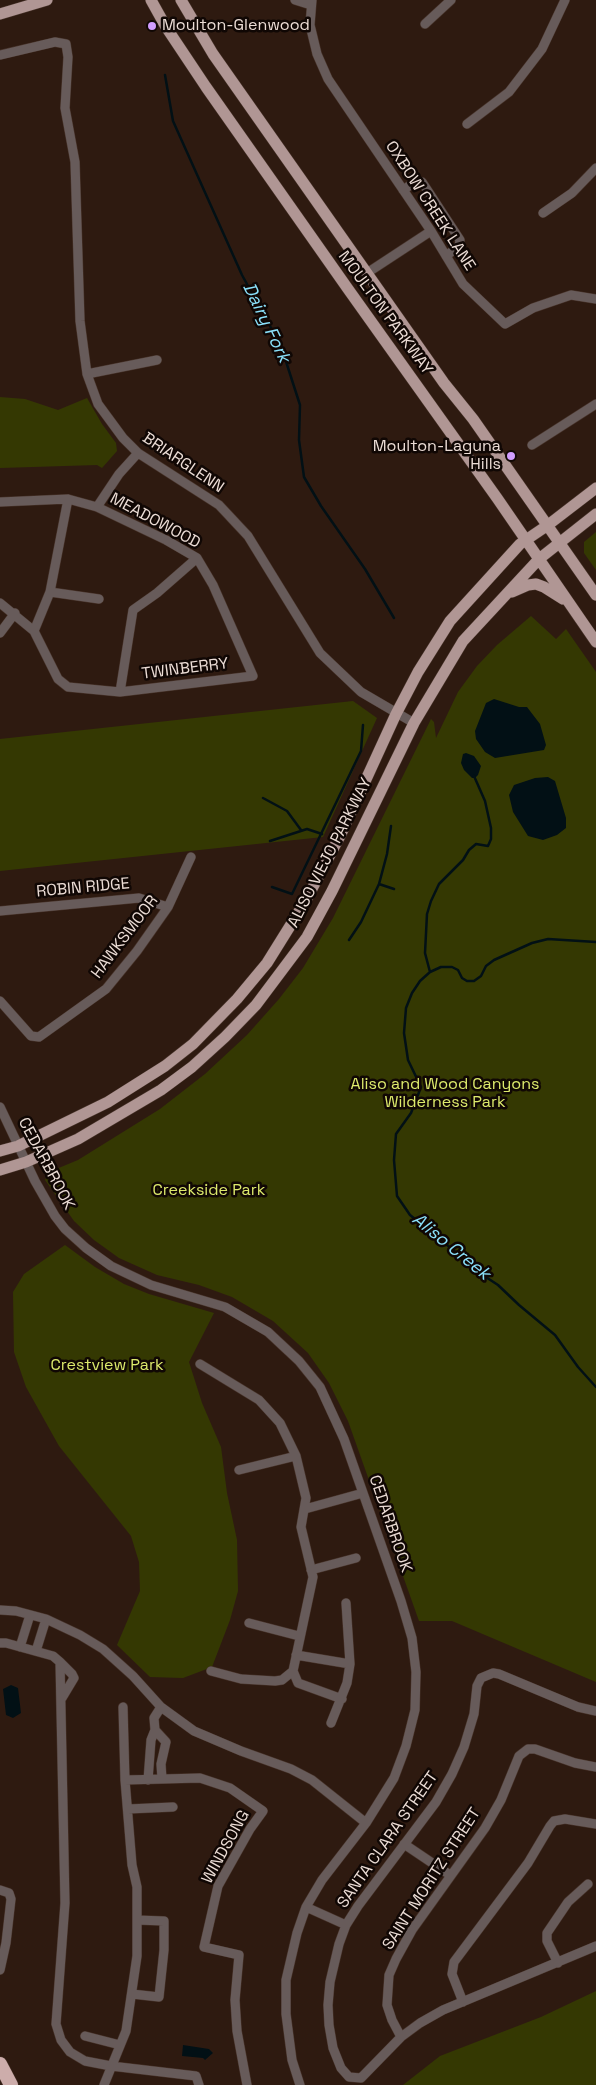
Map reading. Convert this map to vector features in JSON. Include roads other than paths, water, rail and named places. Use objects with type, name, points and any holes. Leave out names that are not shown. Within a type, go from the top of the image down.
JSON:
[{"type":"highway","points":[[0,2064],[11,2085]]},
{"type":"main road","points":[[0,14],[48,0]]},
{"type":"main road","name":"MOULTON PARKWAY","points":[[151,0],[166,27],[206,87],[540,559],[596,642]]},
{"type":"main road","name":"MOULTON PARKWAY","points":[[181,0],[213,54],[366,273],[548,525],[596,595]]},
{"type":"main road","name":"ALISO VIEJO PARKWAY","points":[[0,1151],[18,1146],[108,1102],[165,1066],[193,1044],[237,1000],[267,963],[305,902],[341,834],[396,714],[418,672],[450,621],[526,540],[596,488]]},
{"type":"main road","name":"ALISO VIEJO PARKWAY","points":[[0,1170],[26,1162],[78,1139],[161,1090],[192,1067],[256,1005],[307,937],[332,891],[414,723],[462,641],[540,559],[596,514]]},
{"type":"main road","points":[[504,596],[524,586],[536,584],[567,601]]},
{"type":"street","name":"OXBOW CREEK LANE","points":[[295,0],[311,2],[310,25],[328,80],[403,190],[463,284],[505,324],[533,308],[571,295],[596,299]]},
{"type":"street","points":[[425,24],[451,0]]},
{"type":"street","points":[[467,124],[509,92],[542,49],[565,0]]},
{"type":"street","name":"BRIARGLENN","points":[[0,55],[55,42],[66,44],[68,57],[65,108],[75,162],[80,321],[87,374],[98,404],[123,438],[138,453],[219,505],[248,536],[320,653],[361,692],[414,723]]},
{"type":"street","points":[[543,213],[572,193],[596,168]]},
{"type":"street","points":[[403,190],[415,182],[422,182],[460,240],[459,246],[446,256]]},
{"type":"street","points":[[366,273],[430,231]]},
{"type":"street","points":[[87,374],[157,360]]},
{"type":"street","points":[[532,446],[596,404]]},
{"type":"street","points":[[97,507],[119,474],[138,453]]},
{"type":"street","points":[[0,603],[34,631],[50,592],[68,499]]},
{"type":"street","name":"MEADOWOOD","points":[[0,502],[68,499],[97,507],[166,540],[197,558],[213,585],[253,676]]},
{"type":"street","points":[[120,692],[133,610],[157,593],[197,558]]},
{"type":"street","points":[[50,592],[99,599]]},
{"type":"street","points":[[0,633],[14,613]]},
{"type":"street","name":"TWINBERRY","points":[[34,631],[58,679],[68,688],[120,692],[253,676]]},
{"type":"street","name":"HAWKSMOOR","points":[[0,1001],[31,1036],[40,1037],[106,989],[137,951],[168,907],[191,857]]},
{"type":"street","name":"ROBIN RIDGE","points":[[0,911],[139,898],[168,907]]},
{"type":"street","name":"CEDARBROOK","points":[[0,1106],[54,1216],[97,1257],[129,1275],[151,1284],[225,1306],[268,1332],[300,1361],[320,1387],[344,1439],[401,1601],[412,1638],[416,1672],[415,1710],[406,1746],[394,1778],[366,1823],[322,1880],[306,1907],[292,1952],[286,1980],[286,2014],[292,2060],[300,2085]]},
{"type":"street","points":[[200,1364],[258,1400],[280,1424],[296,1456],[306,1498],[301,1527],[313,1577],[293,1671],[298,1682],[342,1699]]},
{"type":"street","points":[[239,1470],[296,1456]]},
{"type":"street","points":[[305,1509],[363,1493]]},
{"type":"street","points":[[311,1570],[356,1558]]},
{"type":"street","points":[[331,1723],[342,1699],[350,1664],[346,1603]]},
{"type":"street","points":[[0,1610],[46,1619],[103,1649],[133,1676],[161,1707],[194,1731],[217,1742],[291,1768],[312,1780],[366,1823]]},
{"type":"street","points":[[20,1647],[30,1615]]},
{"type":"street","points":[[36,1651],[46,1619]]},
{"type":"street","points":[[249,1623],[299,1636]]},
{"type":"street","points":[[0,1643],[53,1656],[60,1662],[66,1903],[56,2024],[61,2040],[70,2052],[85,2061],[196,2076],[199,2085]]},
{"type":"street","points":[[296,1655],[350,1664]]},
{"type":"street","points":[[211,1671],[241,1679],[275,1681],[282,1680],[293,1671]]},
{"type":"street","name":"SANTA CLARA STREET","points":[[401,2037],[361,2078],[354,2078],[344,2073],[333,2048],[329,2025],[330,1982],[334,1960],[346,1925],[358,1906],[436,1802],[452,1774],[464,1747],[471,1722],[477,1686],[481,1678],[493,1672],[578,1707],[596,1712]]},
{"type":"street","points":[[104,2085],[126,2031],[137,1956],[137,1887],[132,1865],[123,1707]]},
{"type":"street","points":[[148,1780],[151,1740],[155,1730],[154,1718],[161,1707]]},
{"type":"street","points":[[155,1730],[166,1742],[161,1764],[162,1779]]},
{"type":"street","name":"SAINT MORITZ STREET","points":[[401,2037],[392,2020],[388,2004],[390,1975],[412,1930],[485,1828],[501,1800],[519,1756],[528,1749],[535,1749],[574,1763],[596,1767]]},
{"type":"street","name":"WINDSONG","points":[[126,1780],[200,1778],[230,1788],[263,1811],[250,1829],[218,1886],[204,1947],[239,1955],[235,2000],[238,2040],[247,2085]]},
{"type":"street","points":[[128,1809],[173,1806]]},
{"type":"street","points":[[463,2002],[452,1974],[454,1962],[528,1863],[550,1826],[554,1821],[565,1819],[596,1824]]},
{"type":"street","points":[[404,1844],[450,1875]]},
{"type":"street","points":[[558,1963],[547,1941],[547,1933],[568,1902],[588,1884]]},
{"type":"street","points":[[0,1890],[9,1893],[11,1899],[6,1943],[0,1970]]},
{"type":"street","points":[[306,1907],[346,1925]]},
{"type":"street","points":[[132,1994],[159,1998],[164,1950],[164,1921],[137,1920]]},
{"type":"street","points":[[401,2037],[420,2022],[443,2010],[596,1946]]},
{"type":"street","points":[[85,2036],[120,2045]]},
{"type":"waterway","name":"Dairy Fork","points":[[165,75],[173,121],[242,275],[281,346],[300,405],[299,440],[304,477],[321,506],[365,569],[394,618]]},
{"type":"waterway","points":[[272,887],[292,894],[361,751],[363,725]]},
{"type":"waterway","name":"Dairy Fork","points":[[430,972],[425,953],[427,914],[431,901],[439,884],[463,860],[469,850],[476,844],[488,846],[491,839],[491,828],[485,801],[474,776]]},
{"type":"waterway","points":[[263,798],[287,811],[301,830]]},
{"type":"waterway","points":[[379,884],[387,854],[391,826]]},
{"type":"waterway","points":[[270,841],[307,829],[322,834]]},
{"type":"waterway","points":[[349,940],[361,922],[379,884],[394,889]]},
{"type":"waterway","name":"Aliso Creek","points":[[596,942],[548,939],[532,943],[494,960],[486,966],[481,976],[474,981],[467,981],[462,978],[458,970],[452,967],[441,967],[430,972],[420,981],[412,993],[406,1008],[404,1033],[408,1060],[421,1087],[411,1113],[396,1134],[394,1160],[397,1196],[410,1215],[472,1268],[498,1285],[555,1335],[578,1367],[596,1387]]},
{"type":"place","name":"Moulton-Glenwood","points":[[152,26]]},
{"type":"place","name":"Moulton-Laguna Hills","points":[[511,456]]},
{"type":"park label","name":"Aliso and Wood Canyons Wilderness Park","points":[[445,1094]]},
{"type":"park label","name":"Creekside Park","points":[[209,1191]]},
{"type":"park label","name":"Crestview Park","points":[[107,1366]]}]
